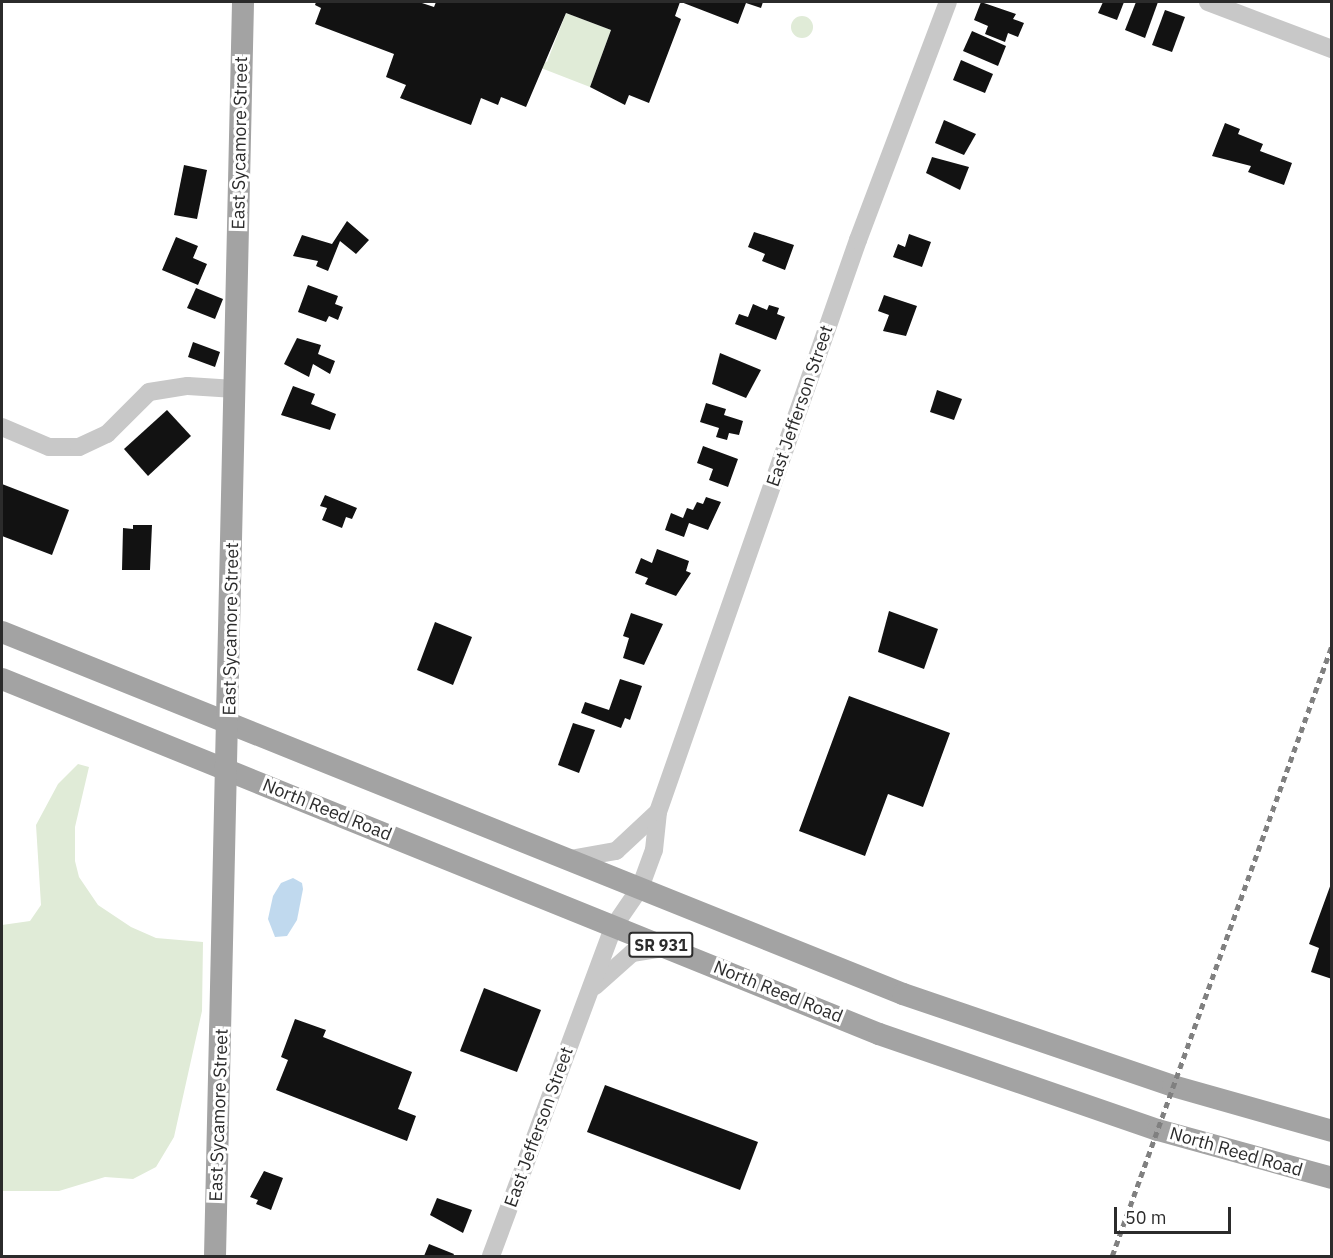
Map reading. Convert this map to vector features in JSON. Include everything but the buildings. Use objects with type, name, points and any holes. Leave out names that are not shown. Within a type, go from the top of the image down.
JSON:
[{"type":"main road","name":"East Sycamore Street","points":[[215,1257],[228,770],[243,2]]},
{"type":"main road","name":"SR 931","points":[[2,632],[229,725],[903,993],[1013,1033],[1173,1086],[1332,1131]]},
{"type":"main road","name":"North Reed Road","points":[[2,679],[879,1034],[1023,1086],[1238,1154],[1332,1178]]},
{"type":"street","name":"East Jefferson Street","points":[[491,1257],[614,926],[640,888],[654,850],[657,812],[854,250],[948,2]]},
{"type":"street","points":[[1208,2],[1329,48]]},
{"type":"street","points":[[2,428],[49,447],[80,447],[107,434],[149,392],[188,386],[235,389]]},
{"type":"street","name":"East Jefferson Street","points":[[570,859],[616,851],[657,812]]},
{"type":"street","name":"East Jefferson Street","points":[[587,997],[620,961],[632,954],[668,948]]},
{"type":"green space","points":[[566,13],[611,30],[590,87],[541,68],[544,61],[547,62]]},
{"type":"green space","points":[[802,16],[810,19],[813,27],[810,35],[802,38],[794,35],[791,27],[794,19]]},
{"type":"green space","points":[[78,764],[89,767],[75,827],[75,861],[79,877],[98,905],[131,927],[156,938],[203,942],[202,1011],[174,1137],[156,1167],[133,1179],[105,1177],[59,1191],[2,1191],[2,925],[30,921],[41,905],[36,825],[58,784]]},
{"type":"water","points":[[293,878],[302,883],[303,889],[297,920],[287,936],[275,937],[268,919],[273,896],[281,883]]},
{"type":"railway","points":[[1112,1256],[1332,645]]}]
